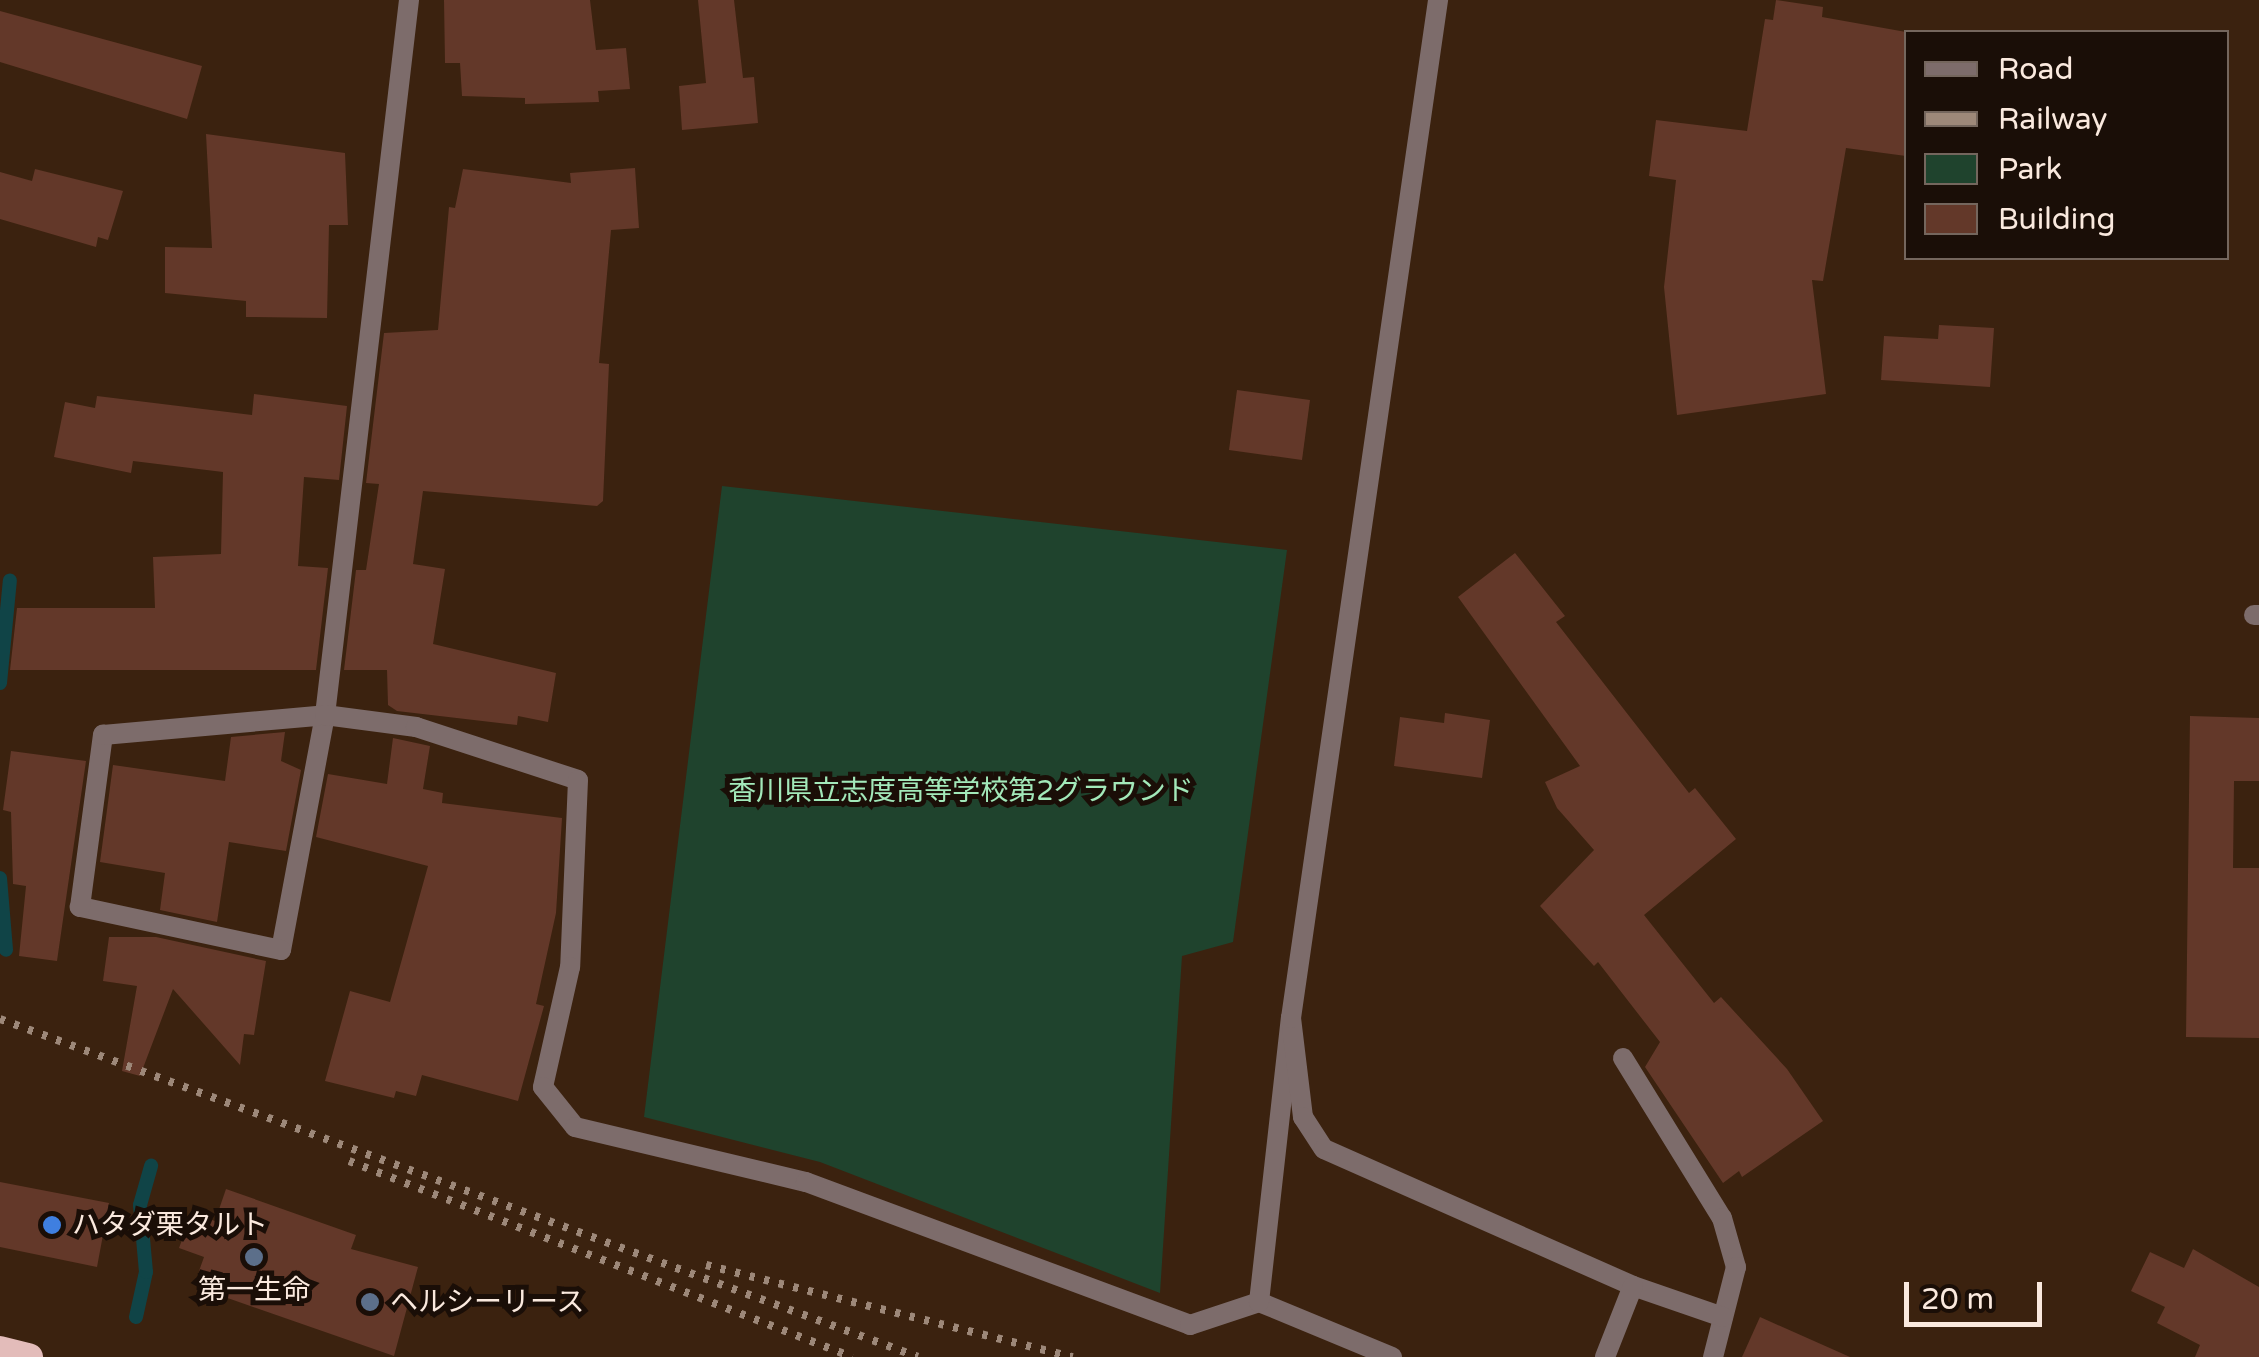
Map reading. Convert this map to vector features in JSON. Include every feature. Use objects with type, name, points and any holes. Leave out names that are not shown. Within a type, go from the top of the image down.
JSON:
[{"type":"highway","points":[[0,1350],[29,1357]]},
{"type":"street","points":[[409,0],[325,715],[281,950],[80,907],[103,735],[325,715],[416,727],[578,780],[570,967],[542,1087],[575,1128],[806,1182],[1190,1325],[1259,1302],[1392,1357]]},
{"type":"street","points":[[1259,1302],[1291,1018],[1438,0]]},
{"type":"street","points":[[1291,1018],[1303,1117],[1324,1148],[1633,1286],[1723,1316]]},
{"type":"street","points":[[1623,1058],[1722,1218],[1736,1268],[1713,1357]]},
{"type":"street","points":[[1606,1357],[1633,1286]]},
{"type":"green space","name":"香川県立志度高等学校第2グラウンド","points":[[722,486],[1287,550],[1233,942],[1182,956],[1160,1293],[820,1162],[644,1117]]},
{"type":"building","points":[[444,0],[590,0],[596,50],[626,48],[630,89],[598,91],[599,102],[525,104],[525,98],[462,96],[460,63],[445,63]]},
{"type":"building","points":[[698,0],[734,0],[743,78],[754,77],[758,123],[682,130],[679,86],[706,83]]},
{"type":"building","points":[[1776,0],[1823,7],[1822,17],[1904,32],[1904,156],[1846,148],[1823,281],[1812,280],[1826,394],[1677,415],[1664,287],[1676,180],[1649,176],[1656,120],[1747,131],[1765,19],[1773,20]]},
{"type":"building","points":[[0,11],[202,66],[187,119],[0,62]]},
{"type":"building","points":[[206,134],[345,153],[348,225],[329,225],[327,318],[246,317],[246,301],[165,293],[165,247],[212,248]]},
{"type":"building","points":[[635,168],[639,228],[611,230],[599,363],[609,364],[603,501],[597,506],[423,491],[413,564],[445,569],[433,644],[556,673],[548,722],[518,716],[517,725],[397,711],[388,705],[387,670],[344,670],[356,570],[366,570],[379,484],[366,483],[384,333],[438,330],[449,207],[455,208],[463,169],[571,183],[570,173]]},
{"type":"building","points":[[35,169],[123,191],[108,240],[98,237],[96,247],[0,219],[0,172],[32,181]]},
{"type":"building","points":[[1939,325],[1994,328],[1990,387],[1881,380],[1884,336],[1938,339]]},
{"type":"building","points":[[1237,390],[1310,400],[1302,460],[1229,450]]},
{"type":"building","points":[[254,394],[347,406],[339,480],[304,477],[298,566],[328,568],[316,670],[10,670],[17,608],[155,608],[153,557],[221,554],[223,472],[133,461],[131,473],[54,457],[65,402],[95,408],[97,396],[252,415]]},
{"type":"building","points":[[1515,553],[1565,616],[1556,622],[1689,793],[1695,788],[1736,839],[1644,915],[1714,1003],[1721,997],[1787,1069],[1823,1121],[1742,1177],[1739,1171],[1723,1183],[1645,1067],[1660,1042],[1598,962],[1594,966],[1540,906],[1594,850],[1557,808],[1545,782],[1580,766],[1458,597]]},
{"type":"building","points":[[1445,713],[1490,720],[1482,778],[1394,766],[1400,717],[1444,723]]},
{"type":"building","points":[[2190,716],[2259,718],[2259,781],[2234,781],[2233,868],[2259,868],[2259,1038],[2186,1037]]},
{"type":"building","points":[[285,732],[281,761],[301,770],[286,851],[229,842],[217,922],[160,910],[165,873],[100,862],[113,765],[225,781],[231,737]]},
{"type":"building","points":[[393,738],[430,746],[423,789],[443,793],[442,803],[562,818],[556,913],[536,1004],[544,1006],[518,1101],[422,1075],[416,1096],[396,1091],[394,1098],[325,1081],[350,991],[390,1002],[428,866],[316,837],[328,774],[387,784]]},
{"type":"building","points":[[11,751],[86,761],[57,961],[19,956],[26,886],[13,884],[11,812],[3,810]]},
{"type":"building","points":[[109,937],[156,937],[266,961],[254,1035],[244,1034],[240,1065],[173,989],[140,1076],[122,1071],[137,986],[103,981]]},
{"type":"building","points":[[0,1182],[109,1203],[97,1267],[0,1247]]},
{"type":"building","points":[[226,1189],[356,1235],[351,1249],[418,1267],[394,1356],[219,1295],[224,1280],[199,1271],[204,1257],[179,1248],[192,1213],[215,1221]]},
{"type":"building","points":[[2193,1249],[2259,1287],[2259,1357],[2195,1357],[2200,1345],[2157,1323],[2165,1307],[2131,1291],[2150,1252],[2184,1268]]},
{"type":"building","points":[[1760,1317],[1850,1357],[1742,1357]]},
{"type":"waterway","points":[[0,683],[10,580]]},
{"type":"waterway","points":[[0,878],[6,950]]},
{"type":"waterway","points":[[136,1317],[146,1272],[140,1205],[151,1166]]},
{"type":"railway","points":[[0,1019],[918,1357]]},
{"type":"railway","points":[[349,1161],[852,1357]]},
{"type":"railway","points":[[706,1265],[1073,1357]]},
{"type":"place","name":"ハタダ栗タルト","points":[[52,1225]]},
{"type":"place","name":"第一生命","points":[[254,1257]]},
{"type":"place","name":"ヘルシーリース","points":[[370,1302]]}]
